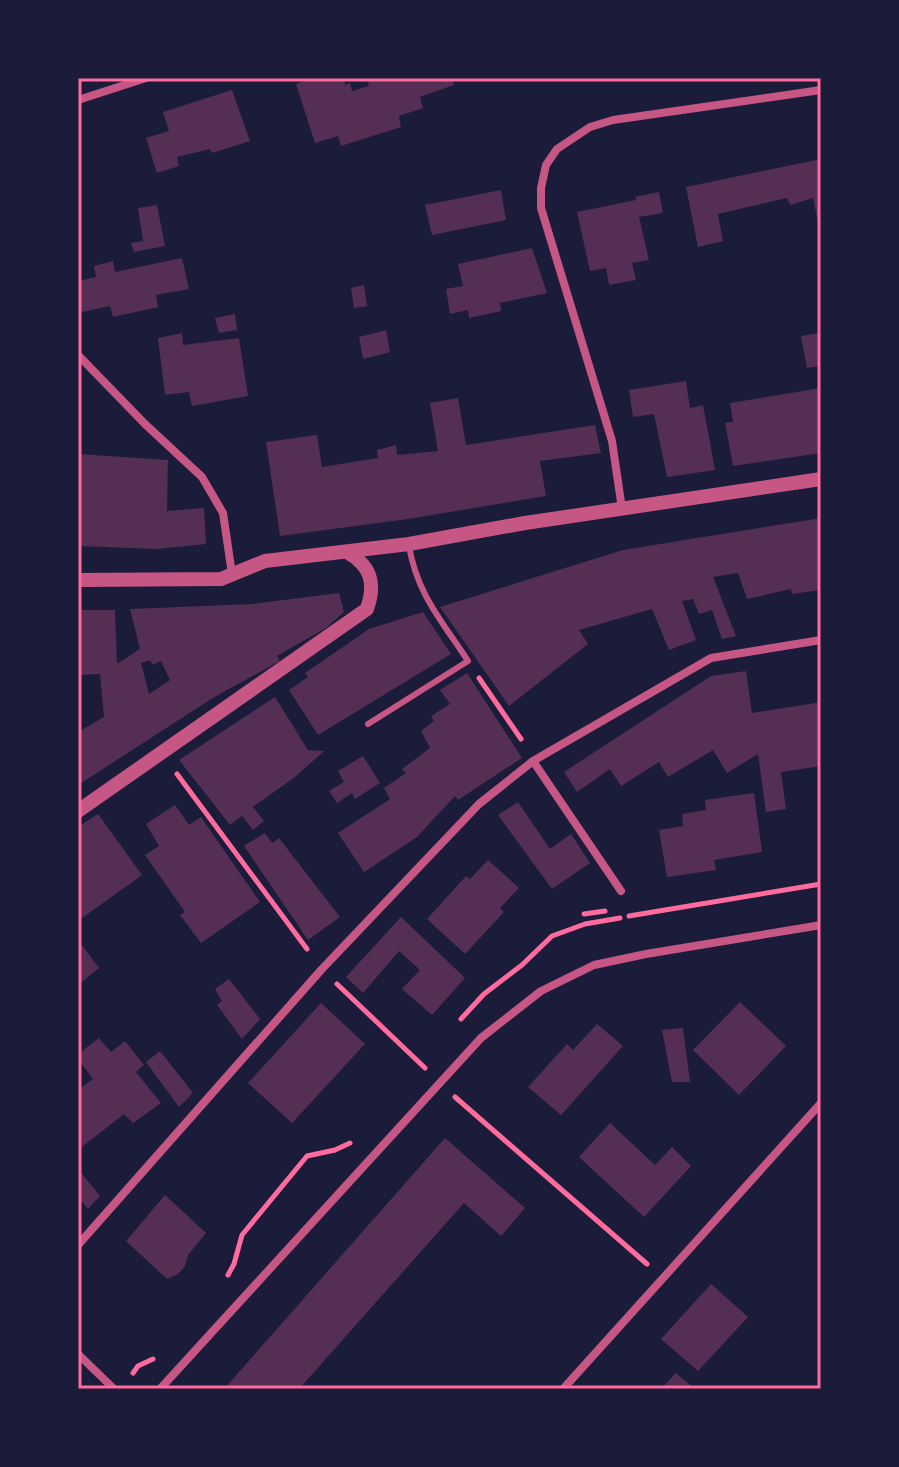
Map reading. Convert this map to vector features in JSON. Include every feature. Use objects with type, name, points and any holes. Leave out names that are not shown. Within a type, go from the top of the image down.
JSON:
[{"type":"street","points":[[78,100],[146,78]]},
{"type":"street","points":[[622,509],[612,441],[541,208],[546,165],[557,149],[572,137],[613,120],[821,90]]},
{"type":"street","points":[[78,355],[202,477],[223,513],[232,574]]},
{"type":"street","points":[[78,580],[206,580],[265,561],[409,544],[821,479]]},
{"type":"street","points":[[78,811],[367,609],[372,583],[369,572],[363,562],[347,552]]},
{"type":"street","points":[[78,1245],[322,969],[479,804],[533,761],[711,658],[821,640]]},
{"type":"street","points":[[533,761],[621,891]]},
{"type":"street","points":[[160,1389],[481,1038],[541,991],[594,965],[821,925]]},
{"type":"street","points":[[563,1389],[821,1103]]},
{"type":"street","points":[[78,1354],[114,1389]]},
{"type":"lane","points":[[368,724],[468,661],[421,590],[414,574],[409,544]]},
{"type":"path","points":[[468,661],[533,761]]},
{"type":"path","points":[[162,753],[322,969],[440,1084],[663,1278]]},
{"type":"building","points":[[314,78],[344,78],[345,85],[350,83],[352,91],[369,86],[367,78],[452,78],[454,85],[420,97],[423,108],[399,116],[401,127],[341,146],[338,136],[315,143],[296,84]]},
{"type":"building","points":[[232,90],[250,141],[212,153],[210,149],[177,157],[179,166],[157,173],[146,138],[169,131],[163,112]]},
{"type":"building","points":[[821,159],[821,237],[813,198],[790,205],[787,198],[718,214],[723,241],[698,247],[686,187]]},
{"type":"building","points":[[501,190],[506,220],[432,235],[425,205]]},
{"type":"building","points":[[659,192],[663,213],[639,217],[649,260],[632,263],[636,280],[609,285],[606,268],[590,271],[577,212]]},
{"type":"building","points":[[157,205],[165,246],[134,252],[131,243],[143,241],[138,208]]},
{"type":"building","points":[[532,248],[547,293],[500,303],[501,311],[469,318],[468,310],[450,314],[446,289],[463,286],[458,264]]},
{"type":"building","points":[[182,258],[189,289],[156,295],[158,307],[113,317],[110,306],[78,313],[78,281],[96,277],[94,266],[113,261],[115,272]]},
{"type":"building","points":[[364,285],[367,306],[354,308],[351,288]]},
{"type":"building","points":[[235,314],[237,330],[219,333],[215,318]]},
{"type":"building","points":[[386,330],[390,352],[363,359],[359,337]]},
{"type":"building","points":[[182,333],[183,345],[239,338],[248,396],[192,406],[189,392],[165,395],[158,338]]},
{"type":"building","points":[[819,333],[821,366],[807,368],[801,336]]},
{"type":"building","points":[[686,381],[690,408],[703,405],[715,470],[667,477],[654,414],[633,417],[629,390]]},
{"type":"building","points":[[821,388],[821,453],[733,466],[725,423],[733,422],[730,403]]},
{"type":"building","points":[[458,398],[466,445],[595,425],[601,453],[540,461],[546,496],[280,536],[266,442],[317,435],[322,467],[378,458],[377,450],[396,445],[397,455],[438,451],[430,403]]},
{"type":"building","points":[[78,454],[168,460],[167,511],[204,508],[206,544],[157,549],[78,546]]},
{"type":"building","points":[[821,518],[821,590],[792,594],[791,589],[747,599],[738,573],[713,577],[736,636],[722,639],[712,610],[699,614],[693,599],[682,601],[696,640],[669,650],[652,609],[579,630],[588,644],[509,706],[440,607],[623,550]]},
{"type":"building","points":[[339,593],[344,612],[326,628],[277,656],[280,661],[216,696],[78,785],[78,732],[104,717],[100,674],[78,675],[78,610],[115,610],[117,664],[140,649],[130,609],[253,604]],"holes":[[[150,660],[153,665],[161,661],[170,680],[149,694],[141,663]]]},
{"type":"building","points":[[423,612],[451,654],[318,735],[289,690],[308,677],[305,673],[369,629]]},
{"type":"building","points":[[746,671],[752,713],[821,702],[821,766],[781,772],[786,809],[766,812],[758,754],[727,773],[713,750],[668,777],[659,762],[621,786],[610,769],[577,792],[564,772],[711,676]]},
{"type":"building","points":[[467,673],[522,758],[458,800],[455,796],[417,837],[364,872],[338,833],[390,799],[384,788],[406,773],[402,769],[430,748],[421,731],[434,721],[431,716],[450,704],[440,690]]},
{"type":"building","points":[[275,697],[308,750],[324,751],[295,777],[253,807],[264,821],[253,830],[242,816],[230,825],[179,760]]},
{"type":"building","points":[[363,756],[380,783],[355,799],[352,793],[337,803],[329,791],[344,782],[338,771]]},
{"type":"building","points":[[754,793],[762,852],[714,860],[716,870],[667,877],[659,830],[683,826],[682,814],[706,810],[705,800]]},
{"type":"building","points":[[518,802],[550,849],[571,834],[590,863],[552,889],[498,815]]},
{"type":"building","points":[[175,805],[189,825],[201,817],[260,902],[201,943],[180,915],[185,912],[145,855],[159,846],[146,824]]},
{"type":"building","points":[[98,814],[142,875],[78,921],[78,827]]},
{"type":"building","points":[[265,833],[272,843],[279,838],[340,917],[308,940],[244,846]]},
{"type":"building","points":[[488,860],[519,888],[500,908],[504,912],[465,954],[427,919],[466,876],[470,879]]},
{"type":"building","points":[[401,917],[465,978],[432,1015],[402,989],[420,970],[399,951],[363,993],[346,977]]},
{"type":"building","points":[[78,940],[99,968],[78,985]]},
{"type":"building","points":[[229,979],[260,1019],[242,1039],[217,1005],[222,1001],[215,989]]},
{"type":"building","points":[[740,1002],[786,1046],[739,1095],[693,1050]]},
{"type":"building","points":[[321,1003],[365,1044],[292,1123],[248,1083]]},
{"type":"building","points":[[597,1024],[623,1046],[561,1115],[528,1087],[567,1044],[573,1050]]},
{"type":"building","points":[[683,1028],[690,1082],[672,1082],[662,1030]]},
{"type":"building","points":[[99,1038],[111,1052],[125,1041],[144,1065],[136,1072],[161,1103],[133,1123],[124,1114],[78,1150],[78,1090],[93,1079],[78,1059],[78,1054]]},
{"type":"building","points":[[160,1051],[193,1093],[179,1107],[146,1062]]},
{"type":"building","points":[[610,1123],[655,1165],[672,1147],[691,1166],[644,1217],[579,1157]]},
{"type":"building","points":[[445,1138],[525,1208],[501,1236],[464,1203],[299,1389],[224,1389]]},
{"type":"building","points":[[78,1169],[100,1196],[88,1209],[78,1197]]},
{"type":"building","points":[[165,1195],[206,1233],[188,1255],[185,1266],[167,1279],[126,1241]]},
{"type":"building","points":[[711,1284],[748,1317],[698,1371],[661,1339]]},
{"type":"building","points":[[676,1373],[695,1389],[661,1389]]}]
